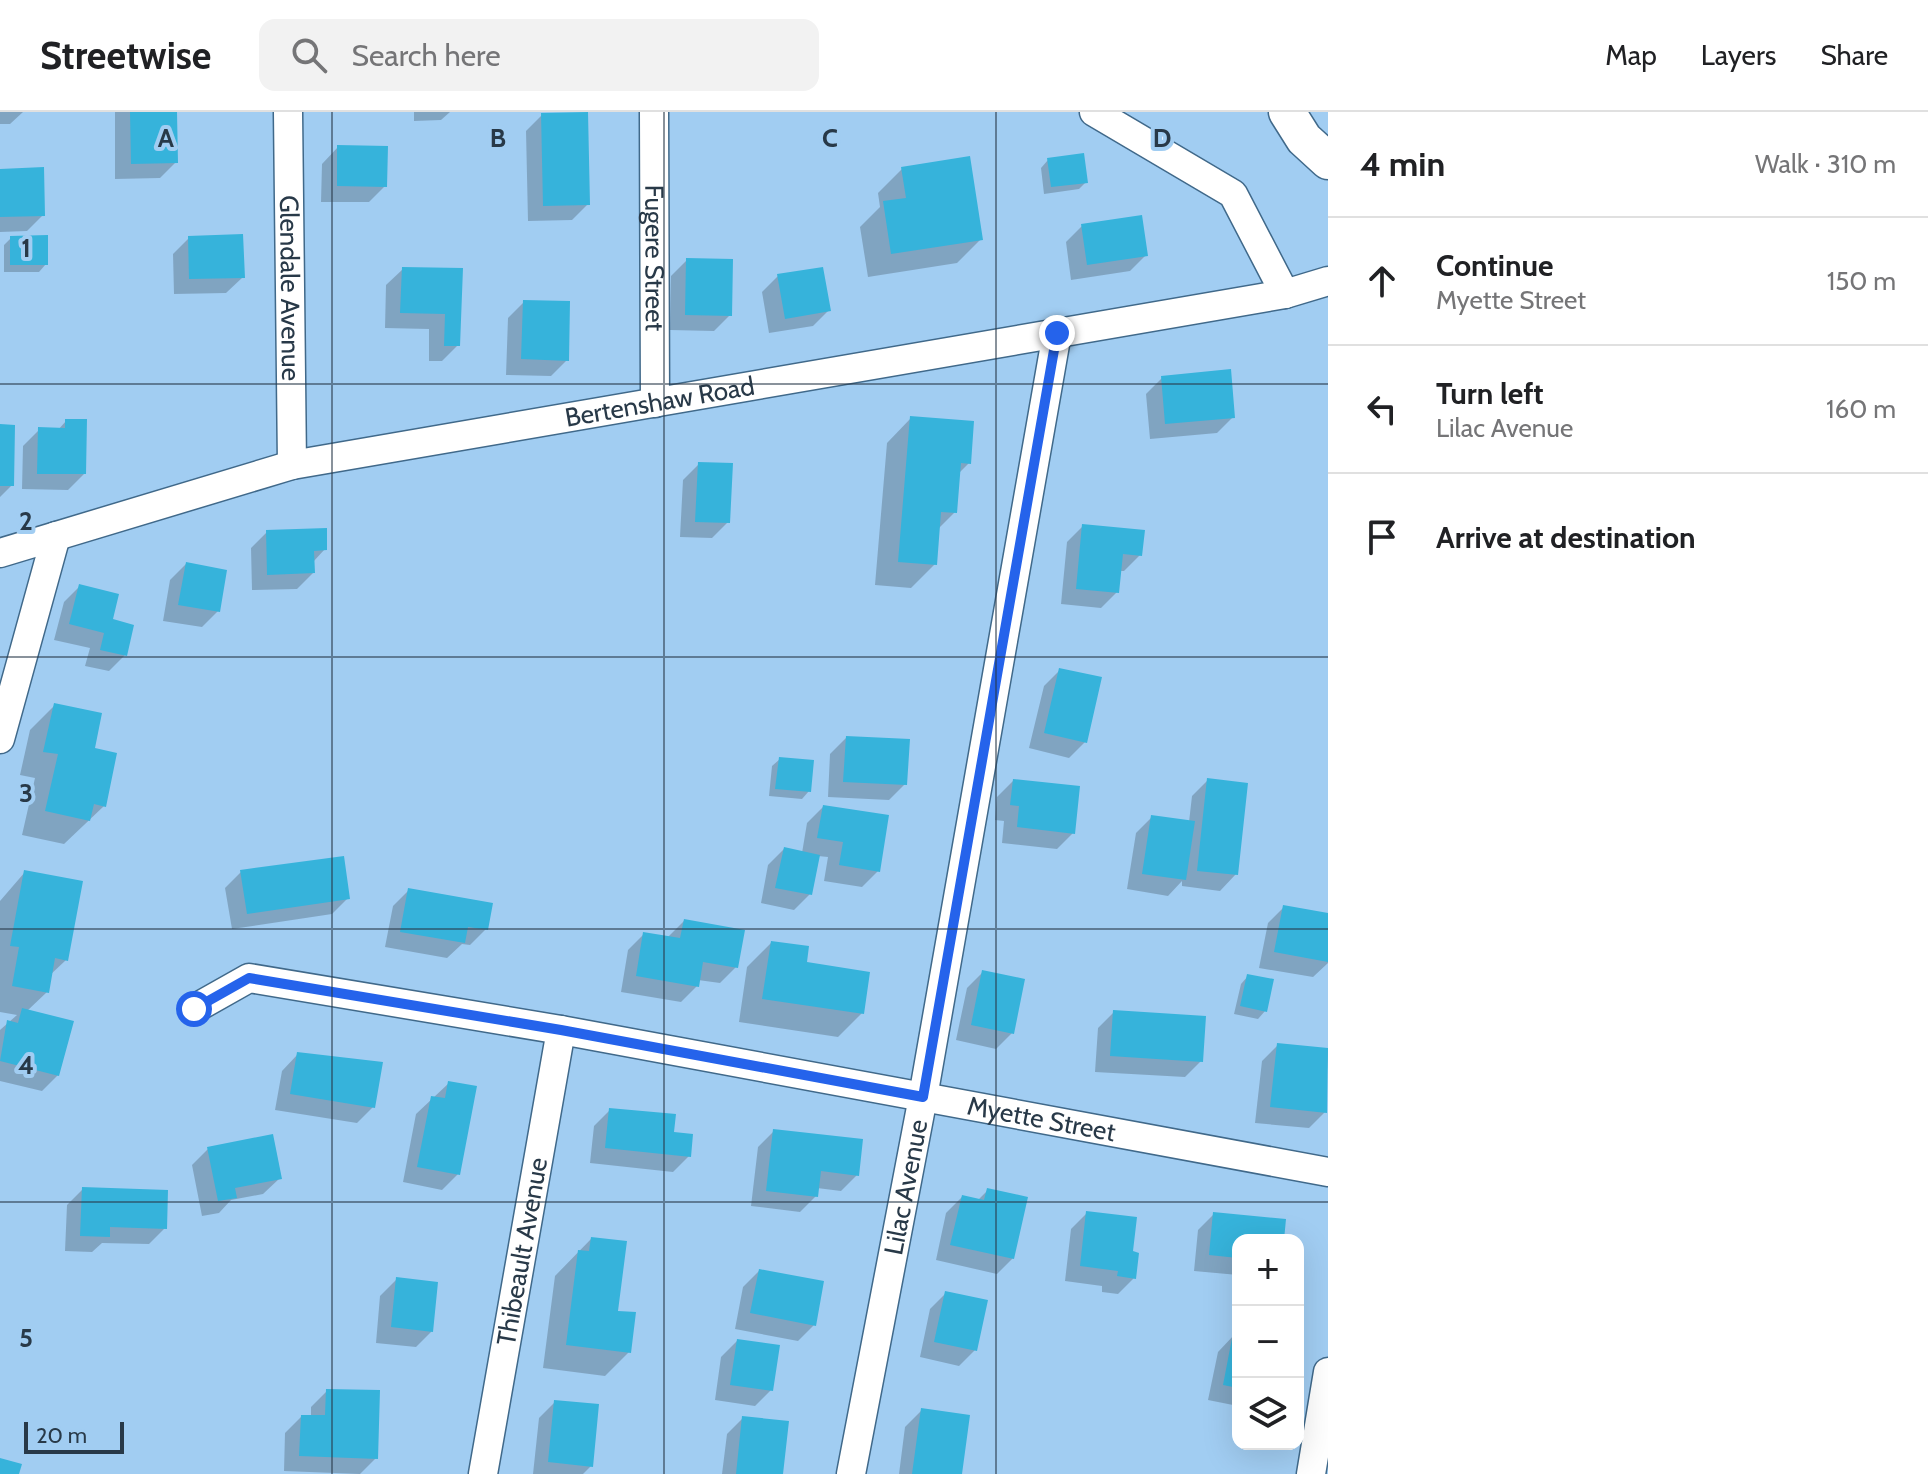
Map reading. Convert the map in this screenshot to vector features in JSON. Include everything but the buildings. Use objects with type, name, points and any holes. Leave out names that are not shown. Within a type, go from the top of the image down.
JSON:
[{"type":"street","name":"Glendale Avenue","points":[[288,112],[292,465]]},
{"type":"street","name":"Fugere Street","points":[[654,112],[655,403]]},
{"type":"street","points":[[1094,112],[1233,194],[1285,294]]},
{"type":"street","points":[[1287,112],[1304,139],[1328,161]]},
{"type":"street","name":"Bertenshaw Road","points":[[0,553],[292,465],[1285,294],[1328,281]]},
{"type":"street","name":"Lilac Avenue","points":[[851,1474],[923,1097],[1057,333]]},
{"type":"street","points":[[0,739],[56,536]]},
{"type":"street","name":"Myette Street","points":[[194,1009],[249,978],[561,1030],[1328,1172]]},
{"type":"street","name":"Thibeault Avenue","points":[[483,1474],[561,1030]]},
{"type":"street","points":[[1311,1474],[1328,1372]]},
{"type":"route","points":[[194,1009],[249,978],[561,1030],[923,1097],[1057,333]]}]
